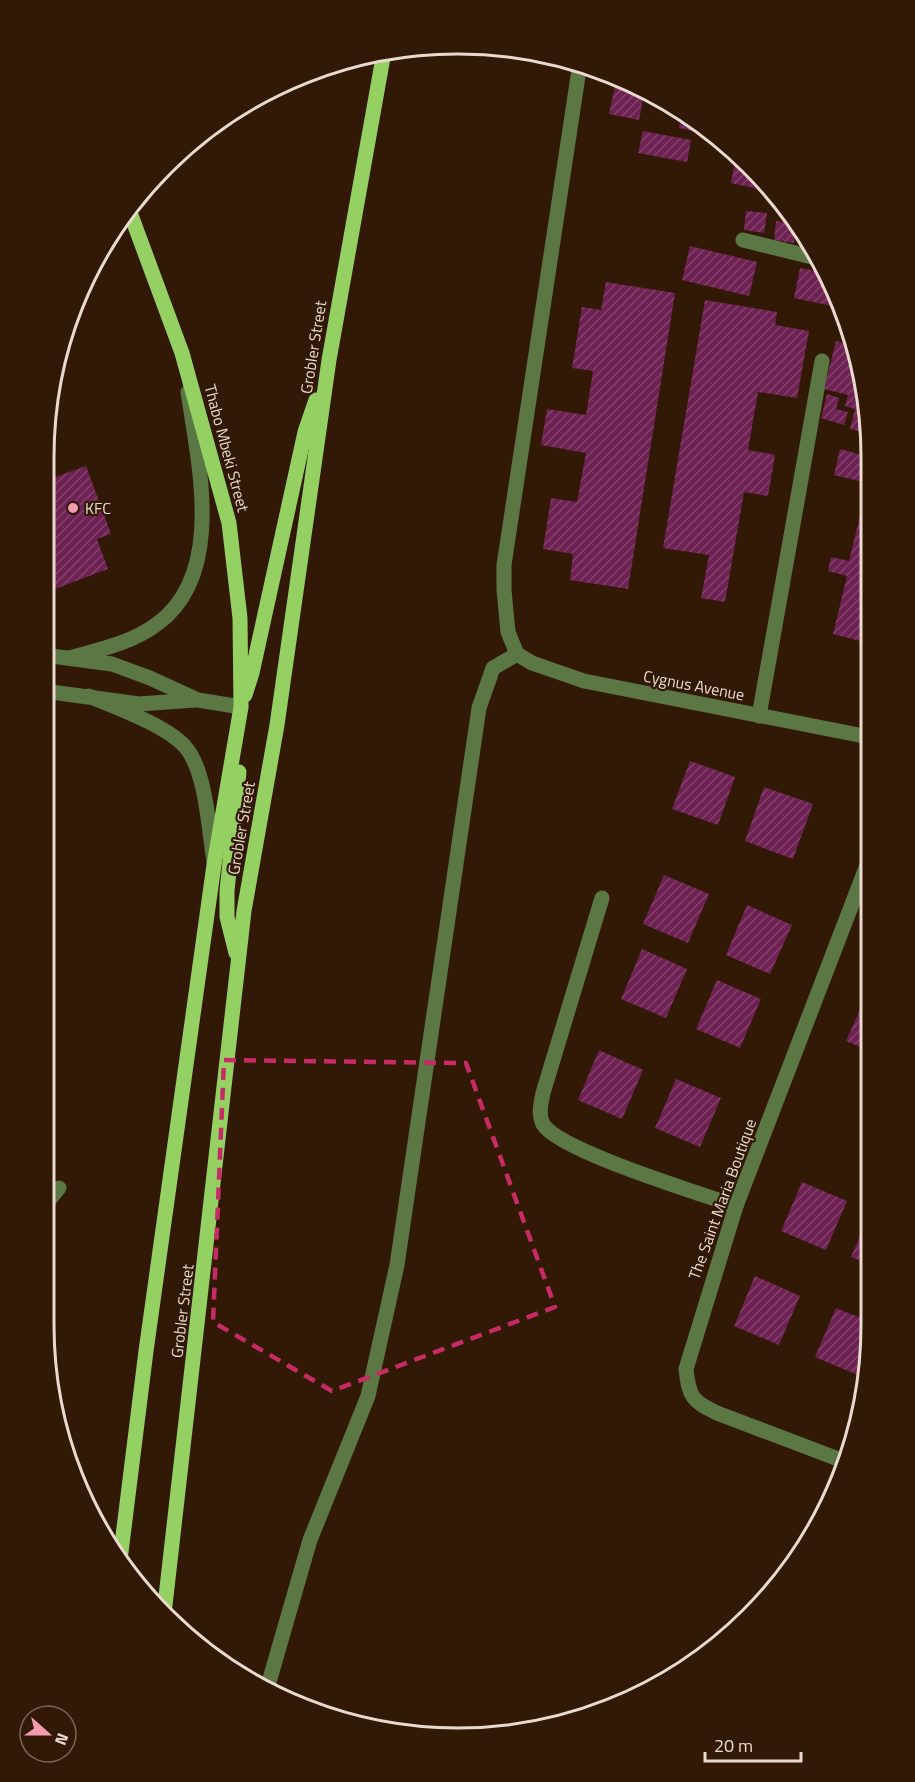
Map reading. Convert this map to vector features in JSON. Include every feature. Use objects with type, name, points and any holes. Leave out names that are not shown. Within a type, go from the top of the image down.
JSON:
[{"type":"main road","name":"Grobler Street","points":[[165,1603],[244,911],[279,713],[329,360],[382,61]]},
{"type":"main road","name":"Thabo Mbeki Street","points":[[132,219],[182,353],[229,523],[240,618],[241,707]]},
{"type":"main road","points":[[238,962],[227,917],[227,891],[242,744],[241,707],[252,673],[306,432],[329,360]]},
{"type":"main road","name":"Grobler Street","points":[[121,1548],[146,1350],[214,865],[241,707]]},
{"type":"street","points":[[269,1681],[310,1540],[368,1396],[397,1265],[479,708],[485,684],[493,668],[518,654],[508,632],[504,565],[579,73]]},
{"type":"street","points":[[744,240],[807,256]]},
{"type":"street","points":[[69,658],[135,637],[158,624],[180,602],[193,574],[198,557],[202,517],[200,482],[182,353]]},
{"type":"street","points":[[759,716],[822,361]]},
{"type":"street","name":"Cygnus Avenue","points":[[518,654],[532,663],[584,681],[861,735]]},
{"type":"street","points":[[54,655],[124,668],[198,700]]},
{"type":"street","points":[[54,692],[145,704],[198,700],[241,707]]},
{"type":"street","points":[[88,696],[172,736],[186,748],[199,775],[214,865]]},
{"type":"street","name":"The Saint Maria Boutique","points":[[838,1459],[717,1413],[697,1403],[688,1388],[686,1369],[736,1206],[861,881]]},
{"type":"street","points":[[602,898],[543,1093],[540,1112],[543,1126],[556,1138],[586,1153],[736,1206]]},
{"type":"street","points":[[54,1194],[59,1188]]},
{"type":"highlighted area","points":[[224,1060],[466,1063],[555,1307],[332,1391],[213,1322]]},
{"type":"building","points":[[615,86],[643,100],[639,120],[609,114]]},
{"type":"building","points":[[680,121],[695,131],[679,128]]},
{"type":"building","points":[[643,131],[691,140],[687,162],[638,153]]},
{"type":"building","points":[[735,164],[759,189],[731,183]]},
{"type":"building","points":[[746,211],[767,213],[764,233],[744,230]]},
{"type":"building","points":[[776,221],[785,222],[795,236],[794,243],[774,240]]},
{"type":"building","points":[[690,246],[757,262],[749,296],[682,280]]},
{"type":"building","points":[[800,268],[815,271],[831,306],[794,298]]},
{"type":"building","points":[[606,282],[675,293],[628,589],[570,580],[573,554],[543,549],[551,498],[577,502],[586,453],[541,445],[547,409],[586,415],[593,371],[572,368],[582,307],[601,310]]},
{"type":"building","points":[[705,300],[777,312],[775,325],[809,331],[797,398],[758,392],[748,450],[775,455],[768,496],[744,492],[725,602],[701,598],[709,555],[663,548]]},
{"type":"building","points":[[836,341],[844,343],[858,405],[860,431],[850,429],[855,409],[845,406],[848,395],[824,389]]},
{"type":"building","points":[[827,394],[839,398],[836,409],[848,412],[844,425],[821,418]]},
{"type":"building","points":[[840,449],[861,455],[861,481],[834,475]]},
{"type":"building","name":"KFC","points":[[86,466],[111,534],[97,539],[108,569],[55,589],[54,586],[54,477]]},
{"type":"building","points":[[861,512],[861,641],[833,634],[847,576],[828,571],[831,557],[849,561]]},
{"type":"building","points":[[690,761],[735,777],[718,825],[672,809]]},
{"type":"building","points":[[764,787],[813,804],[793,859],[745,841]]},
{"type":"building","points":[[664,875],[709,894],[688,943],[643,924]]},
{"type":"building","points":[[747,905],[792,925],[770,974],[726,955]]},
{"type":"building","points":[[642,949],[687,969],[666,1018],[621,999]]},
{"type":"building","points":[[717,980],[761,999],[740,1048],[696,1029]]},
{"type":"building","points":[[861,1008],[861,1047],[846,1041]]},
{"type":"building","points":[[599,1050],[643,1070],[622,1119],[578,1100]]},
{"type":"building","points":[[676,1079],[721,1098],[700,1147],[655,1128]]},
{"type":"building","points":[[802,1182],[847,1201],[826,1250],[781,1231]]},
{"type":"building","points":[[861,1233],[861,1261],[851,1257]]},
{"type":"building","points":[[755,1276],[800,1296],[779,1345],[734,1326]]},
{"type":"building","points":[[836,1308],[861,1318],[858,1375],[815,1357]]},
{"type":"place","name":"KFC","points":[[73,508]]}]
